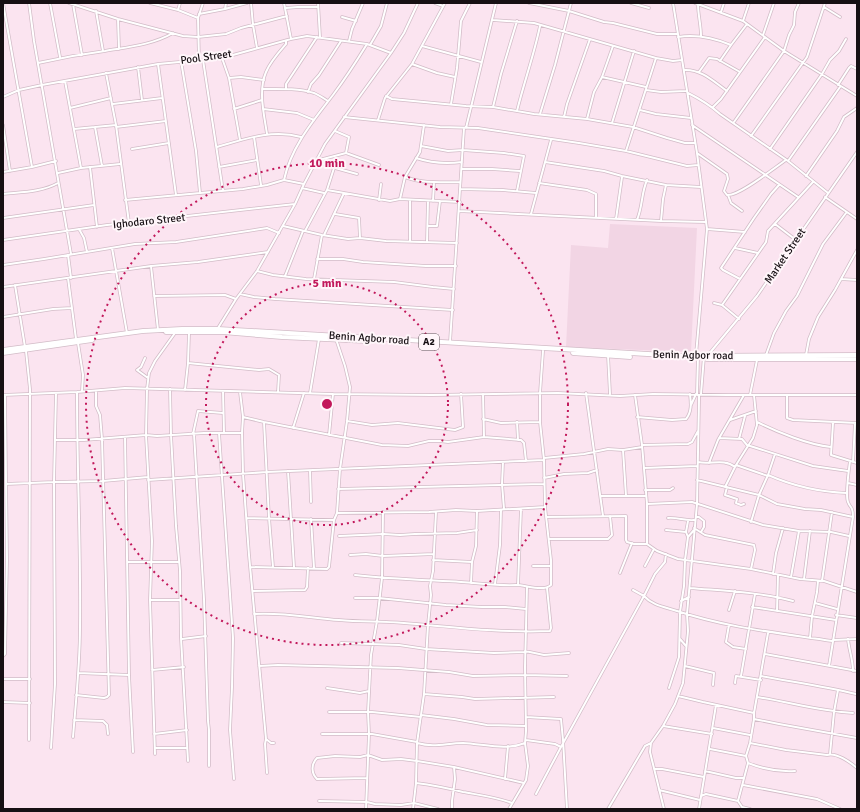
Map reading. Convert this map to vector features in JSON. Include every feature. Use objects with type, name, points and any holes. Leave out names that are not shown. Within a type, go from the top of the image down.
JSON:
[{"type":"highway","name":"Benin Agbor road","points":[[77,341],[158,330],[218,329],[319,338],[608,355],[697,357],[766,355],[857,356]]},
{"type":"highway","name":"Benin Agbor road","points":[[3,351],[127,335],[175,332],[223,332],[697,357]]},
{"type":"highway","name":"Benin Agbor road","points":[[705,357],[757,360],[857,360]]},
{"type":"street","points":[[4,3],[32,167]]},
{"type":"street","points":[[29,3],[71,254]]},
{"type":"street","points":[[50,3],[60,58]]},
{"type":"street","points":[[69,3],[184,36],[198,37],[226,34],[241,28],[287,16]]},
{"type":"street","points":[[150,3],[178,10],[198,18]]},
{"type":"street","points":[[178,10],[180,3]]},
{"type":"street","points":[[199,60],[198,18],[203,3]]},
{"type":"street","points":[[225,9],[226,3]]},
{"type":"street","points":[[199,14],[247,3]]},
{"type":"street","points":[[251,3],[253,25],[258,48]]},
{"type":"street","points":[[284,3],[291,39]]},
{"type":"street","points":[[286,88],[286,84],[319,37],[318,3]]},
{"type":"street","points":[[349,41],[363,3]]},
{"type":"street","points":[[284,180],[286,169],[302,137],[369,45],[381,26],[387,3]]},
{"type":"street","points":[[218,329],[236,299],[257,271],[268,252],[295,204],[325,144],[391,53],[404,33],[418,3]]},
{"type":"street","points":[[435,3],[443,6]]},
{"type":"street","points":[[378,120],[386,96],[412,64],[445,3]]},
{"type":"street","points":[[451,104],[458,56],[461,21],[470,3]]},
{"type":"street","points":[[450,343],[465,128],[478,82],[481,62],[493,20],[496,3]]},
{"type":"street","points":[[529,3],[569,11],[657,34],[696,35],[731,44]]},
{"type":"street","points":[[540,114],[571,3]]},
{"type":"street","points":[[631,3],[649,8]]},
{"type":"street","points":[[608,809],[645,746],[651,743],[663,726],[678,696],[683,683],[688,630],[698,466],[697,357],[706,222],[674,3]]},
{"type":"street","points":[[721,12],[724,3]]},
{"type":"street","points":[[742,21],[749,3]]},
{"type":"street","points":[[763,35],[774,3]]},
{"type":"street","points":[[734,122],[784,51],[788,35],[794,25],[795,12],[799,3]]},
{"type":"street","points":[[751,136],[807,58],[825,3]]},
{"type":"street","points":[[73,4],[82,55]]},
{"type":"street","points":[[701,36],[701,22],[696,4],[742,21],[784,51],[857,96]]},
{"type":"street","points":[[286,8],[298,6],[318,7]]},
{"type":"street","points":[[824,7],[840,17]]},
{"type":"street","points":[[96,10],[103,51]]},
{"type":"street","points":[[118,18],[119,49]]},
{"type":"street","points":[[342,18],[356,21]]},
{"type":"street","points":[[493,20],[534,24],[656,58],[673,61],[682,60]]},
{"type":"street","points":[[493,107],[501,74],[517,22]]},
{"type":"street","points":[[720,61],[747,24]]},
{"type":"street","points":[[517,111],[526,78],[536,50],[540,26]]},
{"type":"street","points":[[38,63],[119,49],[158,40],[173,33]]},
{"type":"street","name":"Pool Street","points":[[3,97],[19,90],[138,67],[181,61],[222,58],[286,40],[307,36],[369,45],[391,53]]},
{"type":"street","points":[[713,107],[727,91],[765,37]]},
{"type":"street","points":[[564,117],[574,82],[584,59],[590,39]]},
{"type":"street","points":[[770,149],[830,60],[839,51],[846,39]]},
{"type":"street","points":[[267,134],[262,100],[262,89],[266,73],[286,44],[286,40]]},
{"type":"street","points":[[308,92],[311,84],[319,75],[341,41]]},
{"type":"street","points":[[422,46],[481,62]]},
{"type":"street","points":[[587,119],[594,92],[602,77],[613,46]]},
{"type":"street","points":[[612,124],[618,99],[634,52]]},
{"type":"street","points":[[222,58],[230,78],[240,141]]},
{"type":"street","points":[[626,151],[656,58]]},
{"type":"street","points":[[699,72],[709,58],[720,61],[740,72]]},
{"type":"street","points":[[203,60],[223,191]]},
{"type":"street","points":[[181,61],[196,151],[200,193]]},
{"type":"street","points":[[158,64],[176,195]]},
{"type":"street","points":[[412,64],[437,73],[455,77]]},
{"type":"street","points":[[728,195],[732,195],[745,189],[765,174],[787,161],[839,86],[849,68],[851,66],[857,69]]},
{"type":"street","points":[[138,67],[142,100]]},
{"type":"street","points":[[684,70],[699,72],[727,91]]},
{"type":"street","points":[[106,73],[113,104],[129,223]]},
{"type":"street","points":[[230,78],[241,77],[264,80]]},
{"type":"street","points":[[602,77],[661,92],[687,92],[699,98],[787,161],[828,194]]},
{"type":"street","points":[[65,81],[81,168]]},
{"type":"street","points":[[262,89],[286,88],[308,92],[317,94],[328,101]]},
{"type":"street","points":[[386,96],[392,99],[493,107],[587,119],[633,127],[685,143],[695,143]]},
{"type":"street","points":[[70,108],[111,98]]},
{"type":"street","points":[[113,104],[162,98]]},
{"type":"street","points":[[234,109],[262,100]]},
{"type":"street","points":[[806,176],[837,131],[844,117],[857,108]]},
{"type":"street","points":[[263,109],[297,113],[314,120]]},
{"type":"street","points":[[640,110],[656,114],[691,118]]},
{"type":"street","points":[[344,117],[424,125],[478,128],[551,140],[579,142],[626,151],[687,166],[698,165]]},
{"type":"street","points":[[74,129],[166,120]]},
{"type":"street","points":[[3,125],[5,148],[10,171]]},
{"type":"street","points":[[400,200],[404,176],[420,152],[424,125]]},
{"type":"street","points":[[692,125],[798,197]]},
{"type":"street","points":[[96,127],[102,166]]},
{"type":"street","points":[[335,131],[349,137],[346,153]]},
{"type":"street","points":[[217,146],[267,134],[289,134],[302,137]]},
{"type":"street","points":[[254,137],[261,186]]},
{"type":"street","points":[[531,214],[551,140]]},
{"type":"street","points":[[132,148],[169,143]]},
{"type":"street","points":[[421,146],[448,151],[463,150],[524,156],[517,191]]},
{"type":"street","name":"Market Street","points":[[705,357],[758,296],[857,152]]},
{"type":"street","points":[[318,158],[323,159],[346,153],[379,165]]},
{"type":"street","points":[[697,153],[726,172],[728,179],[724,190],[731,203],[742,211]]},
{"type":"street","points":[[416,158],[426,162],[446,164],[462,162]]},
{"type":"street","points":[[219,167],[257,160]]},
{"type":"street","points":[[3,172],[56,161]]},
{"type":"street","points":[[316,161],[357,174]]},
{"type":"street","points":[[545,162],[604,171],[666,184],[701,187]]},
{"type":"street","points":[[58,173],[81,168],[120,164]]},
{"type":"street","points":[[90,167],[97,226]]},
{"type":"street","points":[[285,276],[304,231],[327,190],[335,168]]},
{"type":"street","points":[[462,169],[520,171]]},
{"type":"street","points":[[404,176],[410,179],[434,183],[461,182]]},
{"type":"street","points":[[616,219],[622,176]]},
{"type":"street","points":[[125,200],[223,191],[261,186],[284,180],[304,184]]},
{"type":"street","points":[[637,220],[641,210],[643,189],[647,180]]},
{"type":"street","points":[[3,194],[29,191],[47,187],[59,182]]},
{"type":"street","points":[[722,305],[766,242],[768,231],[813,182]]},
{"type":"street","points":[[433,201],[434,183]]},
{"type":"street","points":[[539,183],[586,190],[596,194],[596,218]]},
{"type":"street","points":[[379,200],[381,184]]},
{"type":"street","points":[[661,221],[666,184]]},
{"type":"street","points":[[740,279],[722,269],[726,259],[735,248],[766,200],[780,185]]},
{"type":"street","points":[[302,188],[324,193]]},
{"type":"street","points":[[460,189],[536,193]]},
{"type":"street","points":[[327,190],[390,201],[410,200],[460,202]]},
{"type":"street","points":[[314,279],[323,235],[335,214],[344,193]]},
{"type":"street","points":[[826,197],[846,213],[857,219]]},
{"type":"street","points":[[410,200],[410,242]]},
{"type":"street","points":[[427,242],[428,201]]},
{"type":"street","points":[[428,226],[437,226],[440,201]]},
{"type":"street","name":"Ighodaro Street","points":[[3,240],[97,226],[295,204]]},
{"type":"street","points":[[3,218],[94,205]]},
{"type":"street","points":[[459,211],[706,222]]},
{"type":"street","points":[[766,355],[774,333],[786,311],[797,296],[823,244],[846,213]]},
{"type":"street","points":[[335,214],[359,218],[360,238]]},
{"type":"street","points":[[775,224],[796,240]]},
{"type":"street","points":[[283,226],[348,239],[360,238],[410,242],[457,243]]},
{"type":"street","points":[[80,229],[84,238],[87,252]]},
{"type":"street","points":[[3,265],[148,242],[176,242],[261,229],[271,229],[279,232]]},
{"type":"street","points":[[706,229],[745,232]]},
{"type":"street","points":[[112,248],[127,333]]},
{"type":"street","points":[[735,248],[758,253]]},
{"type":"street","points":[[806,355],[809,339],[818,317],[857,250]]},
{"type":"street","points":[[3,287],[151,266],[198,262],[268,252]]},
{"type":"street","points":[[68,255],[72,308],[83,375],[82,391]]},
{"type":"street","points":[[317,259],[343,259],[363,262],[426,266],[456,266]]},
{"type":"street","points":[[151,266],[158,330]]},
{"type":"street","points":[[257,271],[273,275],[314,279],[394,282],[433,288],[454,289]]},
{"type":"street","points":[[841,279],[857,280]]},
{"type":"street","points":[[15,285],[30,378],[29,740]]},
{"type":"street","points":[[240,294],[254,297],[373,306],[453,310]]},
{"type":"street","points":[[154,296],[225,295],[236,299]]},
{"type":"street","points":[[714,302],[722,305],[739,319]]},
{"type":"street","points":[[3,317],[53,309],[72,308]]},
{"type":"street","points":[[155,754],[150,600],[152,541],[146,435],[147,388],[149,373],[155,361],[175,332]]},
{"type":"street","points":[[185,390],[189,332]]},
{"type":"street","points":[[310,393],[319,338]]},
{"type":"street","points":[[250,567],[327,569],[329,567],[334,520],[337,513],[340,469],[350,387],[336,339]]},
{"type":"street","points":[[355,575],[382,578],[495,584],[503,586],[518,585],[527,588],[547,588],[551,585],[549,539],[545,507],[544,459],[540,422],[540,393],[543,351]]},
{"type":"street","points":[[608,355],[610,394]]},
{"type":"street","points":[[637,417],[672,420],[686,419],[688,417],[691,405],[698,394],[705,357]]},
{"type":"street","points":[[145,358],[142,367],[137,370],[149,378]]},
{"type":"street","points":[[750,394],[757,360]]},
{"type":"street","points":[[188,363],[258,370],[269,368],[279,375],[278,392]]},
{"type":"street","points":[[3,656],[5,654],[4,610],[7,560],[4,395],[147,388],[170,390],[333,394],[586,393],[635,395],[857,395]]},
{"type":"street","points":[[170,390],[188,761]]},
{"type":"street","points":[[76,695],[107,697],[109,695],[103,528],[102,439],[100,415],[96,406],[96,391]]},
{"type":"street","points":[[223,391],[224,433]]},
{"type":"street","points":[[73,737],[78,674],[80,609],[77,392]]},
{"type":"street","points":[[240,392],[243,417],[243,474],[266,739],[266,773]]},
{"type":"street","points":[[51,748],[55,684],[54,482],[56,393]]},
{"type":"street","points":[[293,428],[304,393]]},
{"type":"street","points":[[586,393],[603,516]]},
{"type":"street","points":[[329,435],[333,394]]},
{"type":"street","points":[[347,421],[372,425],[398,423],[456,430],[463,427],[461,394]]},
{"type":"street","points":[[483,394],[484,438]]},
{"type":"street","points":[[690,394],[691,405]]},
{"type":"street","points":[[635,395],[642,446],[647,504],[647,544]]},
{"type":"street","points":[[709,463],[719,438],[744,395]]},
{"type":"street","points":[[744,504],[742,505],[736,503],[737,499],[726,495],[726,487],[735,466],[747,445],[753,438],[757,422],[754,395]]},
{"type":"street","points":[[787,395],[787,418],[793,420],[833,423],[856,423],[852,461],[848,471],[847,493],[848,502],[853,509],[853,517],[829,666]]},
{"type":"street","points":[[209,766],[206,636],[193,434],[198,411],[223,413]]},
{"type":"street","points":[[729,421],[756,411]]},
{"type":"street","points":[[739,439],[745,416]]},
{"type":"street","points":[[243,417],[382,445],[408,446],[429,441],[448,442],[484,438],[518,440],[523,441],[526,460]]},
{"type":"street","points":[[483,419],[501,423],[540,422]]},
{"type":"street","points":[[264,422],[268,518],[273,567]]},
{"type":"street","points":[[517,422],[518,440]]},
{"type":"street","points":[[757,422],[819,446],[831,447]]},
{"type":"street","points":[[833,423],[831,455],[857,463]]},
{"type":"street","points":[[6,484],[125,479],[174,479],[267,472],[544,459],[608,449],[623,450],[642,446],[688,444],[692,442],[698,431]]},
{"type":"street","points":[[219,433],[232,638],[230,730],[234,779]]},
{"type":"street","points":[[55,440],[102,439],[146,435],[157,436],[242,433]]},
{"type":"street","points":[[125,437],[129,675],[133,752]]},
{"type":"street","points":[[719,438],[742,439],[747,445],[813,466],[848,471]]},
{"type":"street","points":[[623,450],[626,496]]},
{"type":"street","points":[[751,522],[759,495],[768,476],[775,454]]},
{"type":"street","points":[[503,462],[502,484],[504,509]]},
{"type":"street","points":[[698,462],[725,462],[788,483],[831,493],[847,493]]},
{"type":"street","points":[[644,468],[698,466]]},
{"type":"street","points":[[544,478],[564,474],[588,473],[597,470]]},
{"type":"street","points":[[288,471],[294,567]]},
{"type":"street","points":[[310,471],[311,502]]},
{"type":"street","points":[[697,480],[759,495],[777,504],[794,508],[832,512],[853,517]]},
{"type":"street","points":[[848,483],[857,485]]},
{"type":"street","points":[[338,489],[544,484]]},
{"type":"street","points":[[645,490],[670,490],[673,488]]},
{"type":"street","points":[[600,496],[646,496]]},
{"type":"street","points":[[647,504],[689,502],[764,525],[799,531],[829,532],[849,536]]},
{"type":"street","points":[[337,513],[436,512],[456,510],[477,511],[545,507]]},
{"type":"street","points":[[518,585],[521,509]]},
{"type":"street","points":[[495,584],[500,545],[501,510]]},
{"type":"street","points":[[471,583],[472,562],[476,546],[477,511]]},
{"type":"street","points":[[366,809],[371,655],[374,644],[382,578],[384,534],[383,512]]},
{"type":"street","points":[[413,809],[416,783],[417,742],[424,694],[436,512]]},
{"type":"street","points":[[822,581],[832,512]]},
{"type":"street","points":[[549,539],[608,539],[612,535],[610,516]]},
{"type":"street","points":[[546,517],[627,517],[626,540],[632,544],[647,544],[657,551],[692,562],[751,569],[778,575],[822,581],[857,592]]},
{"type":"street","points":[[668,518],[688,521],[699,517],[704,521],[704,527],[701,532]]},
{"type":"street","points":[[247,518],[334,520]]},
{"type":"street","points":[[311,519],[314,568]]},
{"type":"street","points":[[669,688],[678,660],[680,612],[684,586],[688,537],[686,532],[688,521]]},
{"type":"street","points":[[773,574],[776,553],[783,528]]},
{"type":"street","points":[[694,529],[705,535],[754,545],[755,550],[751,569]]},
{"type":"street","points":[[688,537],[694,529]]},
{"type":"street","points":[[339,536],[435,534],[477,530]]},
{"type":"street","points":[[666,530],[686,532]]},
{"type":"street","points":[[791,577],[799,531]]},
{"type":"street","points":[[804,579],[810,531]]},
{"type":"street","points":[[620,573],[632,544]]},
{"type":"street","points":[[645,566],[654,549]]},
{"type":"street","points":[[350,556],[366,554],[383,556],[434,554]]},
{"type":"street","points":[[536,794],[655,574],[664,562],[666,554]]},
{"type":"street","points":[[433,560],[472,562]]},
{"type":"street","points":[[127,562],[179,562]]},
{"type":"street","points":[[533,566],[551,566]]},
{"type":"street","points":[[253,591],[306,590],[308,568]]},
{"type":"street","points":[[777,611],[778,575]]},
{"type":"street","points":[[810,638],[818,581]]},
{"type":"street","points":[[510,809],[526,780],[528,766],[525,743],[527,588]]},
{"type":"street","points":[[254,614],[276,613],[342,620],[377,621],[455,628],[526,632],[551,631],[547,588]]},
{"type":"street","points":[[690,588],[735,591],[778,597],[793,601]]},
{"type":"street","points":[[634,590],[657,606],[729,625],[768,633],[810,638],[833,640],[857,639]]},
{"type":"street","points":[[729,610],[735,591]]},
{"type":"street","points":[[741,676],[755,594]]},
{"type":"street","points":[[681,601],[689,597]]},
{"type":"street","points":[[355,598],[379,598],[482,608],[505,607],[526,610]]},
{"type":"street","points":[[150,600],[180,600]]},
{"type":"street","points":[[815,603],[837,609]]},
{"type":"street","points":[[752,607],[836,620]]},
{"type":"street","points":[[836,616],[857,618]]},
{"type":"street","points":[[729,625],[726,642],[733,647],[746,649]]},
{"type":"street","points":[[738,801],[748,763],[746,756],[750,743],[750,735],[761,680],[768,633]]},
{"type":"street","points":[[182,639],[206,636]]},
{"type":"street","points":[[680,639],[686,646]]},
{"type":"street","points":[[848,640],[853,663],[853,671]]},
{"type":"street","points":[[340,642],[400,645],[426,649],[494,653],[526,652],[544,655],[569,653]]},
{"type":"street","points":[[765,654],[857,671]]},
{"type":"street","points":[[259,666],[278,664],[371,667],[425,670],[472,676],[567,676]]},
{"type":"street","points":[[685,666],[714,673],[713,685]]},
{"type":"street","points":[[152,670],[184,667]]},
{"type":"street","points":[[78,674],[129,675]]},
{"type":"street","points":[[735,683],[736,677],[741,676],[761,680]]},
{"type":"street","points":[[761,676],[856,694]]},
{"type":"street","points":[[3,679],[30,679]]},
{"type":"street","points":[[327,688],[360,693],[370,691]]},
{"type":"street","points":[[830,754],[834,712],[838,690]]},
{"type":"street","points":[[424,694],[462,696],[475,699],[554,696]]},
{"type":"street","points":[[678,696],[754,713]]},
{"type":"street","points":[[757,697],[834,712],[853,713]]},
{"type":"street","points":[[3,702],[30,703]]},
{"type":"street","points":[[699,809],[716,705]]},
{"type":"street","points":[[329,712],[368,712],[454,719],[487,725],[526,726]]},
{"type":"street","points":[[526,717],[561,719],[564,742],[567,809]]},
{"type":"street","points":[[754,719],[857,738]]},
{"type":"street","points":[[74,720],[103,721],[107,725],[108,734]]},
{"type":"street","points":[[663,726],[712,734]]},
{"type":"street","points":[[713,728],[750,735]]},
{"type":"street","points":[[154,734],[187,730]]},
{"type":"street","points":[[322,734],[369,734],[417,742],[423,745],[439,746],[461,743],[508,746],[525,743]]},
{"type":"street","points":[[266,739],[271,743],[274,743]]},
{"type":"street","points":[[526,740],[555,744],[561,747]]},
{"type":"street","points":[[651,743],[650,752],[664,809]]},
{"type":"street","points":[[750,743],[786,750],[826,755],[830,754],[845,759],[857,768]]},
{"type":"street","points":[[505,779],[508,746]]},
{"type":"street","points":[[154,748],[188,748]]},
{"type":"street","points":[[710,749],[746,756]]},
{"type":"street","points":[[367,778],[361,780],[317,779],[312,771],[315,759],[317,758],[335,756],[360,757],[368,755],[382,760],[401,759],[454,767],[524,783]]},
{"type":"street","points":[[748,763],[764,769],[786,772],[795,771]]},
{"type":"street","points":[[452,809],[455,779],[454,767]]},
{"type":"street","points":[[654,769],[662,769],[704,777]]},
{"type":"street","points":[[706,771],[709,773],[744,778]]},
{"type":"street","points":[[416,783],[502,799],[513,804]]},
{"type":"street","points":[[743,785],[817,799],[840,809]]},
{"type":"street","points":[[659,790],[700,800]]},
{"type":"street","points":[[701,796],[706,794],[738,801],[742,807],[750,809]]},
{"type":"street","points":[[319,802],[367,802],[375,804],[401,805],[414,803],[438,809]]},
{"type":"shaded area","points":[[610,224],[697,228],[691,352],[566,347],[571,245],[608,248]]}]
